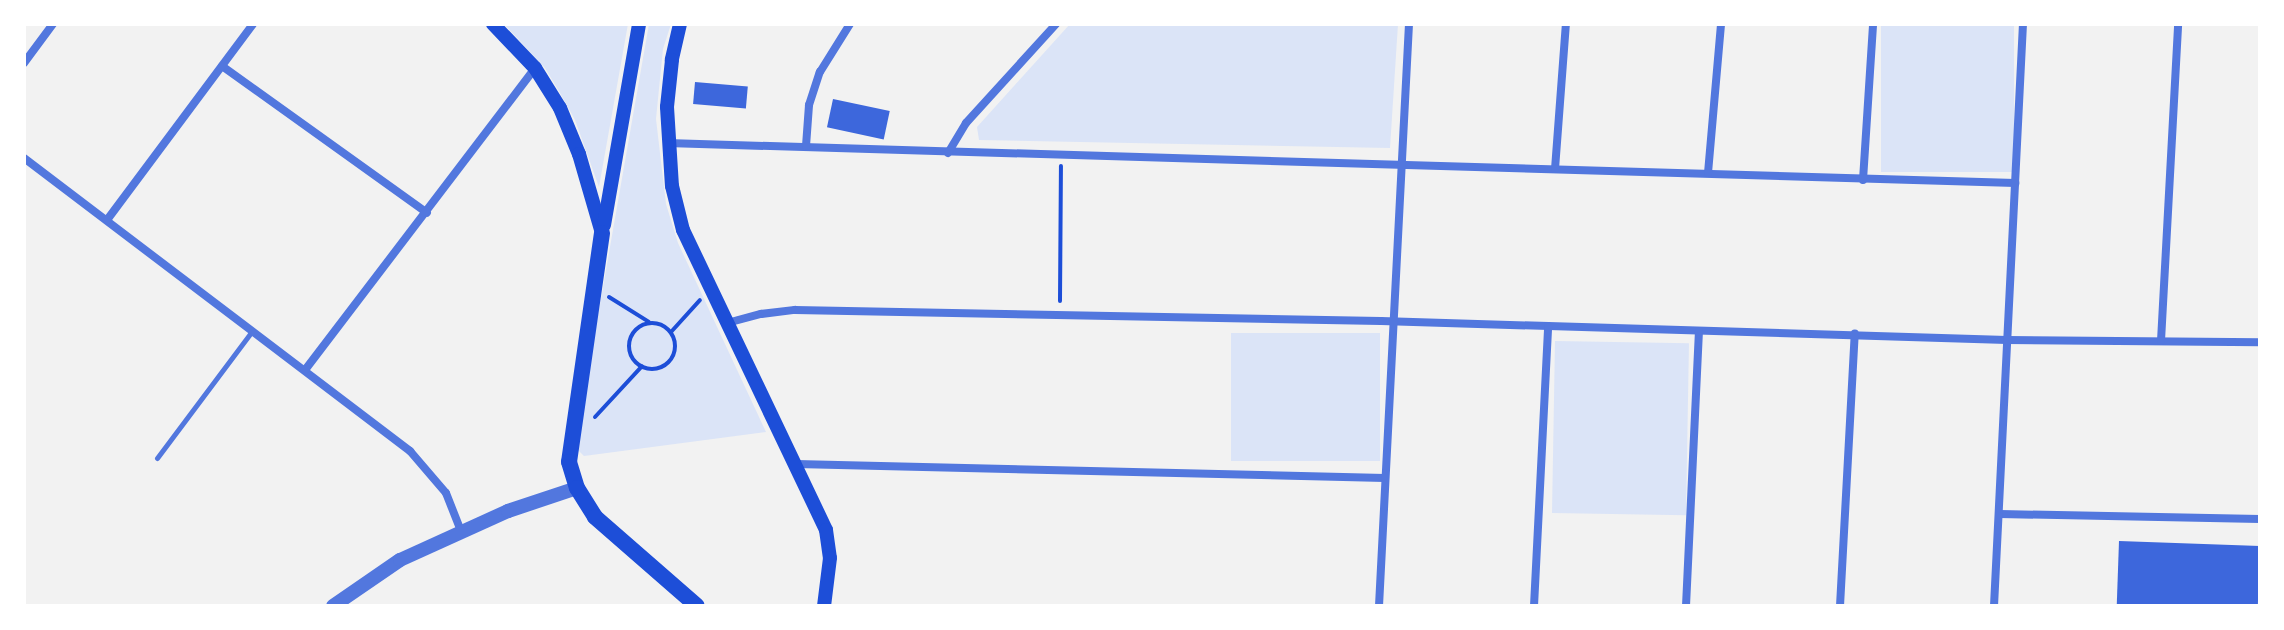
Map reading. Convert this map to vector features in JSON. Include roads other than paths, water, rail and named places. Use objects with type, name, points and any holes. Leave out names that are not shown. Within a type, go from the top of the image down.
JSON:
[{"type":"main road","points":[[493,24],[535,68],[572,132],[602,233]]},
{"type":"main road","points":[[639,24],[602,233],[569,462],[577,488],[595,517],[697,606]]},
{"type":"main road","points":[[680,24],[672,60],[666,143],[683,230],[725,324],[826,530],[830,558],[824,606]]},
{"type":"street","points":[[24,63],[53,24]]},
{"type":"street","points":[[107,220],[253,24]]},
{"type":"street","points":[[806,146],[809,105],[820,72],[850,24]]},
{"type":"street","points":[[948,153],[966,123],[1056,24]]},
{"type":"street","points":[[1379,606],[1409,24]]},
{"type":"street","points":[[1555,169],[1566,24]]},
{"type":"street","points":[[1708,173],[1721,24]]},
{"type":"street","points":[[1863,180],[1873,24]]},
{"type":"street","points":[[1994,606],[2023,24]]},
{"type":"street","points":[[2161,341],[2178,24]]},
{"type":"street","points":[[222,66],[427,213]]},
{"type":"street","points":[[305,370],[535,68]]},
{"type":"street","points":[[666,143],[2015,183]]},
{"type":"street","points":[[24,158],[382,427],[429,470],[446,493],[461,531]]},
{"type":"street","points":[[725,324],[761,314],[795,310],[1855,333],[2007,340],[2260,342]]},
{"type":"street","points":[[1534,606],[1548,326]]},
{"type":"street","points":[[1686,606],[1699,331]]},
{"type":"street","points":[[1840,606],[1855,333]]},
{"type":"street","points":[[796,464],[1385,478]]},
{"type":"street","points":[[333,606],[367,579],[461,531],[577,488]]},
{"type":"street","points":[[2000,514],[2260,519]]},
{"type":"lane","points":[[157,458],[252,330]]}]
